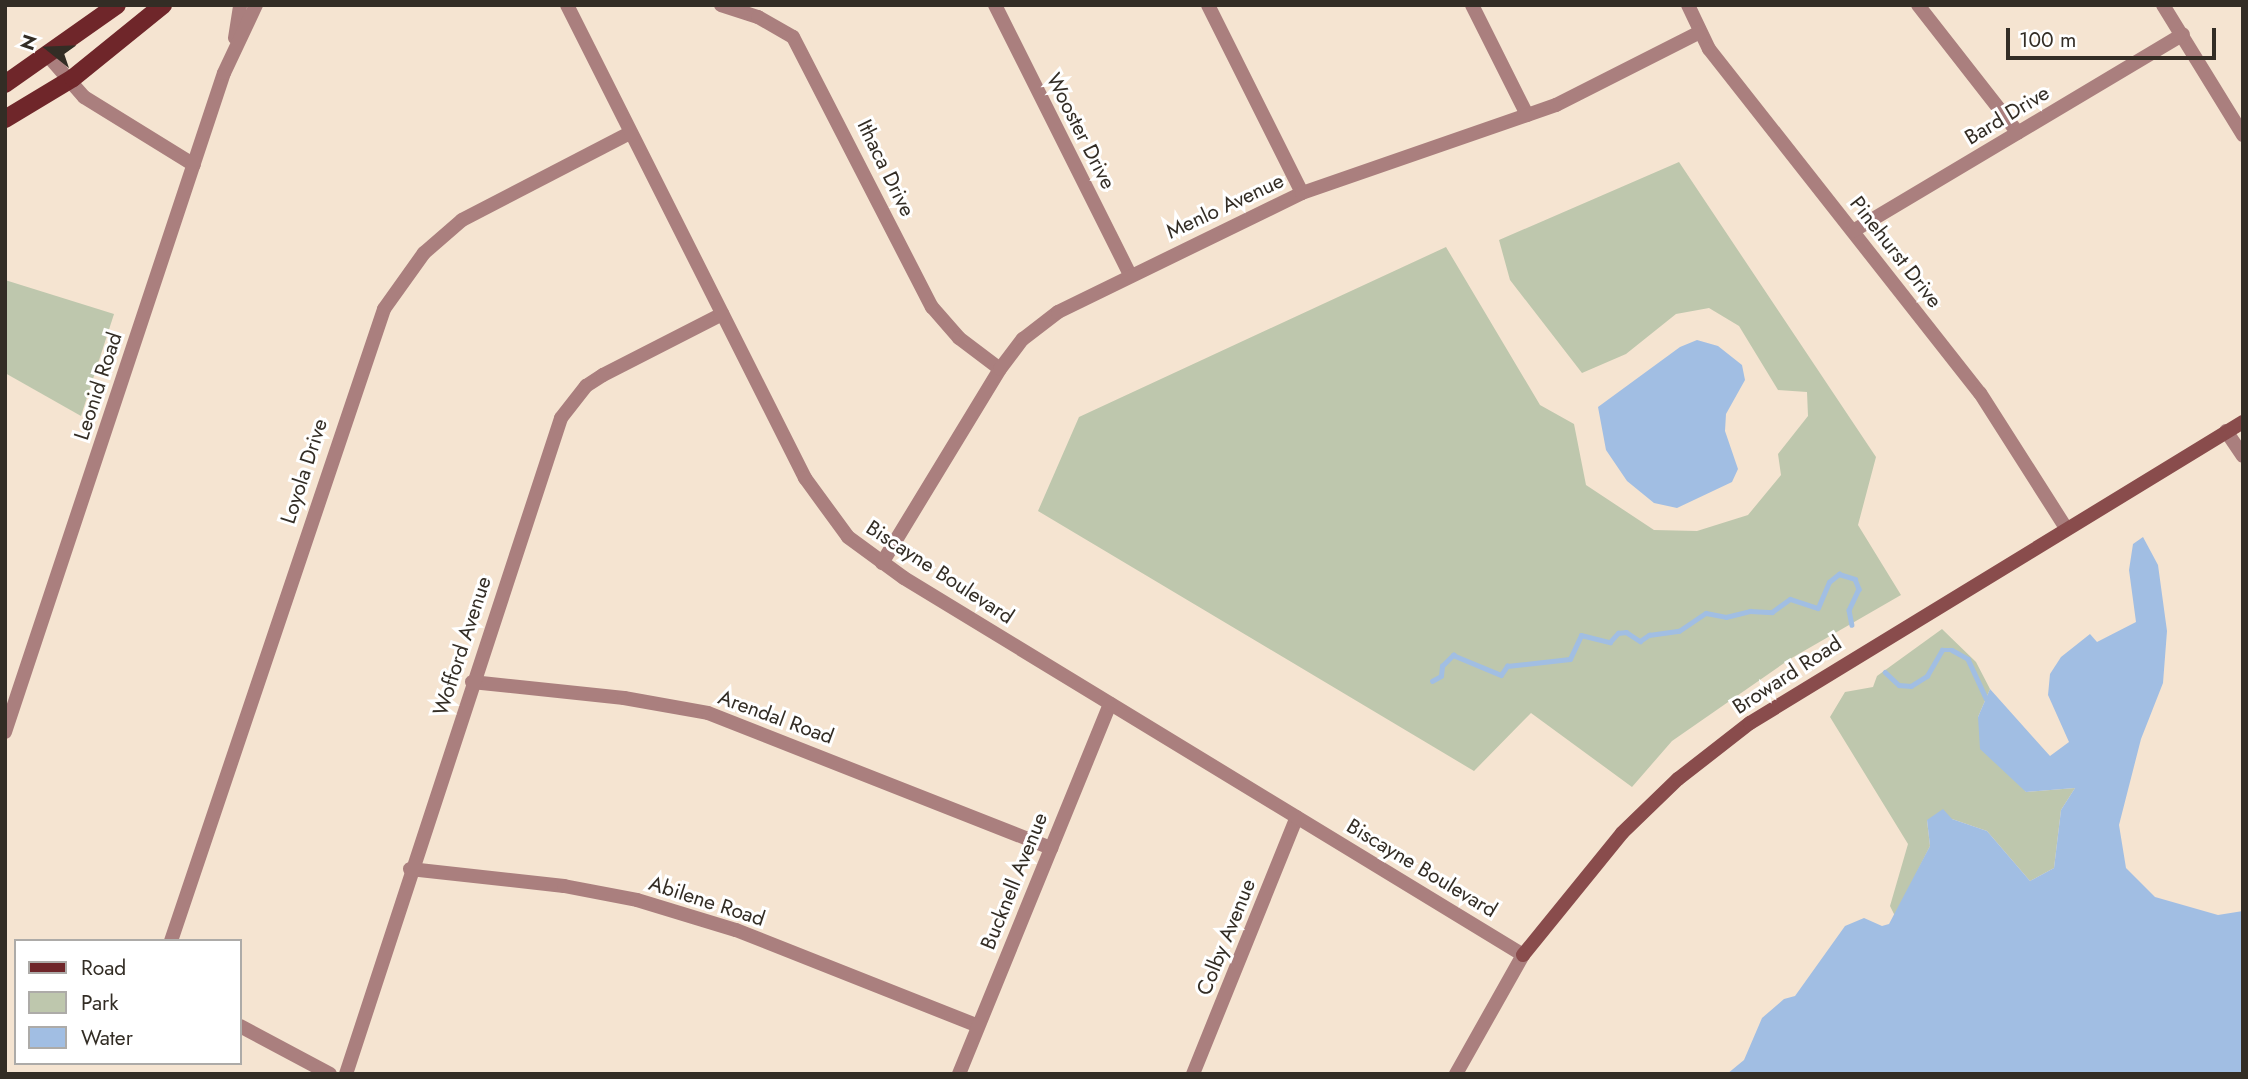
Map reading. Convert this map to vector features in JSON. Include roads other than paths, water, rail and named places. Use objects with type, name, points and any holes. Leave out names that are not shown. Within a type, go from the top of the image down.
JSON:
[{"type":"main road","points":[[5,84],[49,57],[117,5]]},
{"type":"main road","points":[[5,119],[69,81],[163,5]]},
{"type":"main road","name":"Broward Road","points":[[1523,955],[1614,842],[1712,751],[1800,689],[2243,422]]},
{"type":"street","name":"Leonid Road","points":[[232,53],[240,5]]},
{"type":"street","name":"Leonid Road","points":[[5,732],[232,53],[256,5]]},
{"type":"street","name":"Biscayne Boulevard","points":[[567,5],[818,501],[848,537],[882,564],[1523,955]]},
{"type":"street","name":"Ithaca Drive","points":[[720,5],[758,17],[793,37],[932,307],[959,338],[1000,369]]},
{"type":"street","name":"Wooster Drive","points":[[995,5],[1130,275]]},
{"type":"street","points":[[1208,5],[1302,193]]},
{"type":"street","points":[[1472,5],[1527,115]]},
{"type":"street","name":"Pinehurst Drive","points":[[1688,5],[1699,32],[1980,393],[2066,528]]},
{"type":"street","points":[[1918,5],[2018,133]]},
{"type":"street","points":[[2162,5],[2183,34],[2243,135]]},
{"type":"street","name":"Menlo Avenue","points":[[882,564],[1000,369],[1038,325],[1130,275],[1302,193],[1527,115],[1699,32]]},
{"type":"street","name":"Bard Drive","points":[[1853,231],[2183,34]]},
{"type":"street","points":[[49,57],[84,97],[194,165]]},
{"type":"street","name":"Loyola Drive","points":[[172,939],[383,309],[424,253],[462,220],[630,133]]},
{"type":"street","name":"Wofford Avenue","points":[[346,1074],[410,869],[561,418],[586,386],[603,375],[722,314]]},
{"type":"street","points":[[2226,432],[2243,456]]},
{"type":"street","name":"Arendal Road","points":[[472,682],[708,713],[1051,848]]},
{"type":"street","name":"Bucknell Avenue","points":[[959,1074],[1110,704]]},
{"type":"street","name":"Colby Avenue","points":[[1193,1074],[1297,817]]},
{"type":"street","name":"Abilene Road","points":[[410,869],[564,886],[637,900],[736,930],[978,1026]]},
{"type":"street","name":"Broward Road","points":[[1456,1074],[1523,955]]},
{"type":"street","points":[[242,1027],[330,1074]]},
{"type":"water","points":[[1697,340],[1718,346],[1742,365],[1745,380],[1726,414],[1725,431],[1738,469],[1732,482],[1677,508],[1654,503],[1627,481],[1606,450],[1598,407],[1680,347]]},
{"type":"water","points":[[2143,537],[2158,565],[2167,631],[2163,683],[2141,739],[2119,825],[2126,868],[2155,897],[2218,915],[2243,911],[2243,1074],[1727,1074],[1744,1060],[1762,1018],[1784,999],[1795,996],[1845,926],[1864,918],[1882,926],[1889,924],[1930,846],[1927,820],[1943,809],[1952,819],[1987,831],[2030,881],[2054,868],[2061,810],[2075,788],[2026,792],[1980,749],[1978,717],[1990,689],[2050,756],[2069,742],[2048,695],[2050,674],[2061,657],[2090,634],[2097,642],[2136,622],[2129,570],[2133,544]]},
{"type":"waterway","points":[[1432,681],[1441,676],[1442,666],[1453,655],[1501,675],[1507,666],[1570,659],[1581,635],[1610,642],[1618,633],[1626,632],[1640,641],[1649,635],[1679,631],[1706,613],[1726,617],[1750,611],[1772,612],[1790,599],[1818,608],[1829,582],[1839,574],[1855,579],[1859,589],[1849,610],[1852,625]]},
{"type":"waterway","points":[[1885,672],[1899,685],[1911,686],[1927,676],[1942,650],[1952,650],[1968,659],[1986,698]]}]
